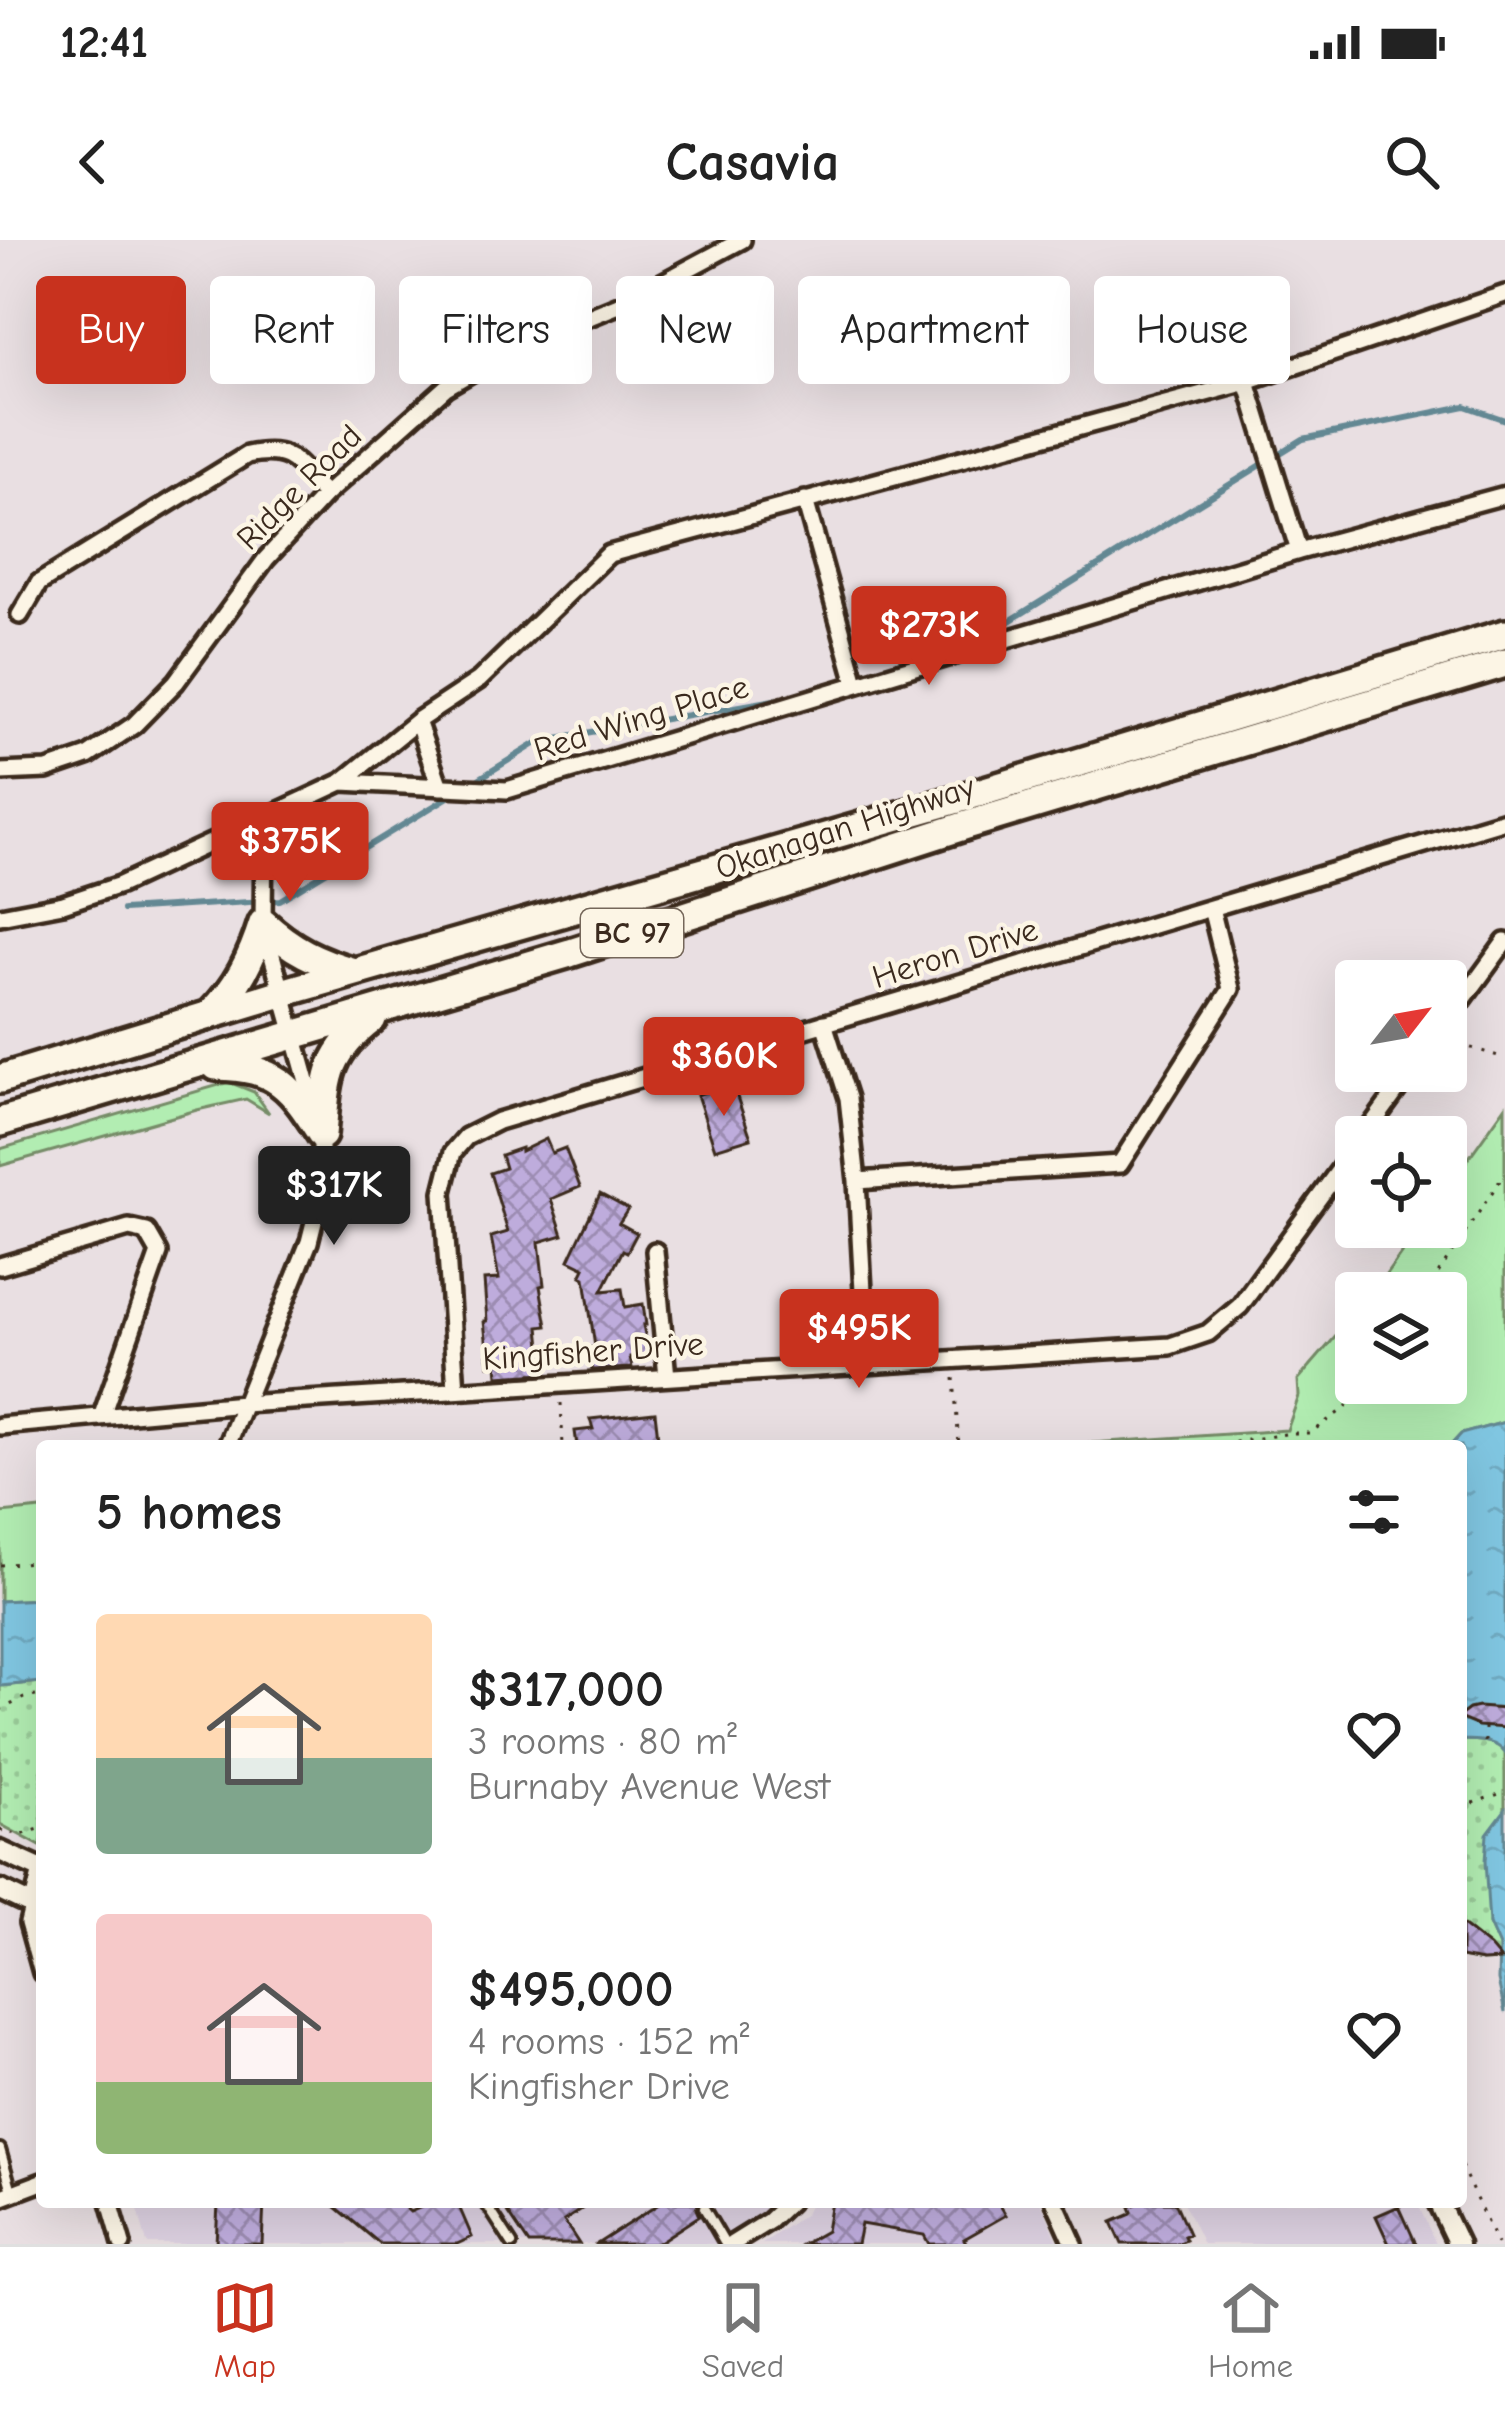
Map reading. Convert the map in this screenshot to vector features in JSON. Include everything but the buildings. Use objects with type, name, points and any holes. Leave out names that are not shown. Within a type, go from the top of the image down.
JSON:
[{"type":"highway","name":"Okanagan Highway","points":[[0,1079],[354,972],[821,840],[1505,634]]},
{"type":"highway","name":"Okanagan Highway","points":[[0,1122],[570,953],[989,818],[1505,663]]},
{"type":"highway","points":[[210,1015],[243,976],[263,922],[305,956],[354,972]]},
{"type":"highway","points":[[322,1135],[334,1058],[350,1036],[384,1009]]},
{"type":"highway","points":[[194,1066],[238,1066],[272,1076],[295,1094],[322,1135]]},
{"type":"street","name":"Ridge Road","points":[[0,772],[46,770],[88,757],[134,725],[176,682],[266,559],[325,496],[446,387],[515,347],[626,302],[742,240]]},
{"type":"street","points":[[1290,367],[1505,294]]},
{"type":"street","points":[[0,916],[63,904],[120,885],[342,782],[479,680],[609,554],[1240,384]]},
{"type":"street","points":[[1248,384],[1299,551]]},
{"type":"street","points":[[20,615],[39,583],[247,454],[271,449],[291,458],[325,496]]},
{"type":"street","name":"Red Wing Place","points":[[342,782],[507,790],[1299,551],[1505,495]]},
{"type":"street","points":[[805,500],[856,683]]},
{"type":"street","points":[[418,721],[440,787]]},
{"type":"street","points":[[228,1440],[309,1242],[321,1194],[322,1135],[263,922],[264,820]]},
{"type":"street","name":"Heron Drive","points":[[455,1390],[443,1192],[453,1152],[466,1137],[498,1121],[1505,820]]},
{"type":"street","points":[[857,1180],[1120,1164],[1231,989],[1210,908]]},
{"type":"street","points":[[1467,994],[1505,942]]},
{"type":"street","points":[[824,1023],[848,1098],[867,1365]]},
{"type":"street","name":"Kingfisher Drive","points":[[0,1426],[243,1404],[1170,1346],[1208,1333],[1240,1306],[1335,1176]]},
{"type":"street","points":[[0,1266],[129,1228],[147,1232],[159,1253],[102,1415]]},
{"type":"street","points":[[655,1251],[668,1377]]},
{"type":"street","points":[[0,1851],[36,1867]]},
{"type":"street","points":[[0,1891],[36,1907]]},
{"type":"street","points":[[36,1911],[28,1923],[36,1951]]},
{"type":"street","points":[[6,2195],[36,2184]]},
{"type":"street","points":[[112,2208],[122,2244]]},
{"type":"street","points":[[729,2244],[770,2222],[783,2208]]},
{"type":"street","points":[[1058,2208],[1074,2244]]},
{"type":"street","points":[[1441,2208],[1458,2244]]},
{"type":"lane","points":[[0,2149],[6,2195]]},
{"type":"lane","points":[[489,2208],[512,2244]]},
{"type":"lane","points":[[704,2208],[729,2244]]},
{"type":"path","points":[[1467,1046],[1505,1058]]},
{"type":"path","points":[[1438,1272],[1505,1173]]},
{"type":"path","points":[[953,1358],[959,1440]]},
{"type":"path","points":[[560,1384],[563,1440]]},
{"type":"path","points":[[1248,1440],[1310,1433],[1348,1404]]},
{"type":"path","points":[[0,1565],[36,1562]]},
{"type":"path","points":[[0,1710],[36,1696]]},
{"type":"path","points":[[1484,1742],[1485,1726]]},
{"type":"path","points":[[1467,1805],[1505,1792]]},
{"type":"path","points":[[0,1829],[21,1835],[36,1830]]},
{"type":"path","points":[[1467,2179],[1497,2244]]},
{"type":"shaded area","points":[[138,2208],[769,2208],[714,2244],[521,2244],[518,2239],[505,2244],[147,2244]]},
{"type":"shaded area","points":[[808,2208],[1044,2208],[1059,2244],[762,2244]]},
{"type":"shaded area","points":[[1186,2208],[1420,2208],[1436,2244],[1203,2244]]},
{"type":"green space","points":[[229,1082],[254,1092],[269,1113],[246,1099],[0,1166],[0,1149]]},
{"type":"green space","points":[[1505,1107],[1505,1422],[1461,1434],[1456,1440],[1136,1440],[1287,1430],[1299,1396],[1298,1380],[1335,1337],[1335,1404],[1467,1404],[1467,1272],[1388,1272],[1405,1248],[1467,1248],[1467,1160]]},
{"type":"green space","points":[[36,1510],[36,1599],[0,1601],[0,1513]]},
{"type":"green space","points":[[36,1683],[36,1844],[0,1824],[0,1686]]},
{"type":"green space","points":[[1467,1740],[1491,1743],[1505,1753],[1505,1810],[1489,1924],[1500,1960],[1467,1958]]},
{"type":"water","points":[[1505,1422],[1505,1753],[1491,1743],[1467,1740],[1467,1440],[1456,1440],[1461,1434]]},
{"type":"water","points":[[36,1599],[36,1683],[0,1686],[0,1601]]},
{"type":"water","points":[[1505,1810],[1505,2013],[1498,1980],[1499,1947],[1489,1924],[1485,1861],[1487,1834]]},
{"type":"waterway","points":[[979,640],[1303,439],[1465,406],[1505,420]]},
{"type":"waterway","points":[[904,677],[937,666]]},
{"type":"waterway","points":[[472,783],[540,741],[791,697]]},
{"type":"waterway","points":[[123,910],[280,900],[455,793]]}]
